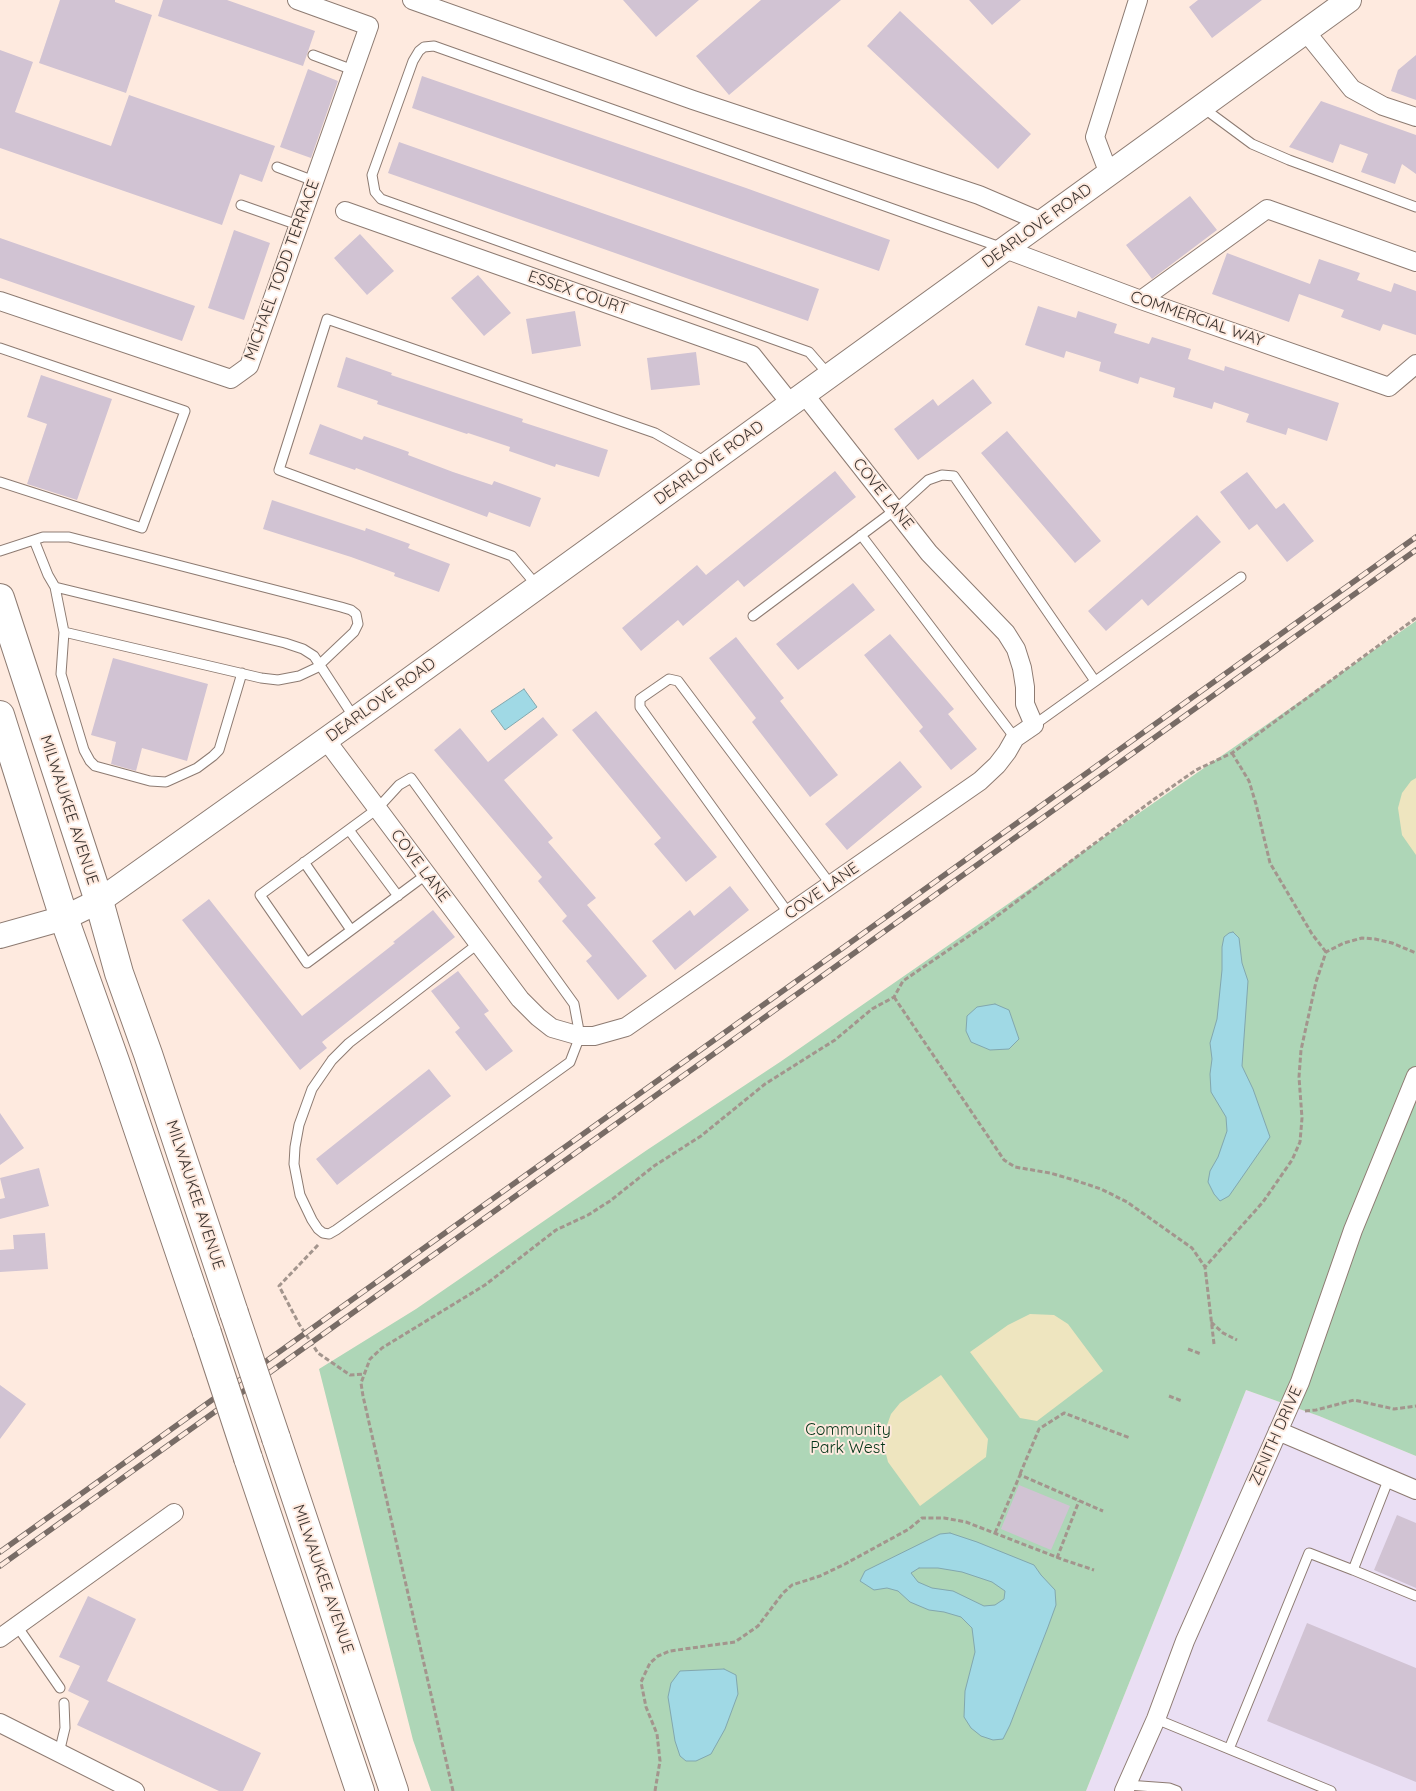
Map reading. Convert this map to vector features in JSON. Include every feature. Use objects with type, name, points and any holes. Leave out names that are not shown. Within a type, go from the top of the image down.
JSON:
[{"type":"main road","name":"DEARLOVE ROAD","points":[[0,936],[64,918],[99,901],[326,740],[1349,0]]},
{"type":"main road","name":"MILWAUKEE AVENUE","points":[[0,598],[99,901],[119,973],[148,1054],[394,1791]]},
{"type":"main road","name":"MILWAUKEE AVENUE","points":[[0,714],[64,918],[116,1064],[360,1791]]},
{"type":"street","name":"MICHAEL TODD TERRACE","points":[[0,301],[231,379],[249,366],[369,26],[297,0]]},
{"type":"street","points":[[412,0],[692,100],[979,195],[1042,222]]},
{"type":"street","points":[[1109,174],[1095,137],[1138,0]]},
{"type":"street","points":[[1306,32],[1352,89],[1382,106],[1416,117]]},
{"type":"street","points":[[1141,300],[1267,209],[1416,262]]},
{"type":"street","name":"ESSEX COURT","points":[[345,211],[752,355],[797,399]]},
{"type":"street","name":"COMMERCIAL WAY","points":[[1005,249],[1141,300],[1390,387],[1416,364]]},
{"type":"street","name":"COVE LANE","points":[[326,740],[520,998],[538,1017],[552,1028],[580,1036],[594,1036],[626,1027],[980,781],[997,765],[1015,738],[1034,725],[1024,704],[1025,687],[1016,649],[1006,633],[929,553],[895,510],[797,399]]},
{"type":"street","name":"ZENITH DRIVE","points":[[1125,1788],[1156,1719],[1185,1641],[1290,1408],[1353,1230],[1416,1076]]},
{"type":"street","points":[[1278,1432],[1416,1490]]},
{"type":"street","points":[[0,1638],[174,1513]]},
{"type":"street","points":[[0,1723],[135,1791]]},
{"type":"lane","points":[[829,376],[809,352],[381,199],[375,192],[372,175],[413,60],[419,51],[424,47],[434,46],[1005,249]]},
{"type":"lane","points":[[313,55],[354,70]]},
{"type":"lane","points":[[1202,107],[1252,144],[1289,160],[1416,207]]},
{"type":"lane","points":[[277,167],[314,181]]},
{"type":"lane","points":[[241,205],[298,225]]},
{"type":"lane","points":[[538,587],[512,556],[279,470],[327,319],[654,433],[708,464]]},
{"type":"lane","points":[[0,348],[184,411],[142,528],[0,482]]},
{"type":"lane","points":[[752,616],[895,510],[928,480],[942,475],[954,476],[1095,681]]},
{"type":"lane","points":[[861,535],[1015,738]]},
{"type":"lane","points":[[0,551],[34,540],[55,536],[69,537],[352,610],[356,614],[358,624],[354,632],[320,664],[305,674],[285,679],[262,678],[64,632]]},
{"type":"lane","points":[[34,540],[55,587],[64,632],[62,674],[86,755],[95,766],[150,781],[166,782],[197,768],[214,756],[221,745],[242,673]]},
{"type":"lane","points":[[1034,725],[1241,577]]},
{"type":"lane","points":[[55,587],[303,649],[314,656],[320,664],[355,719]]},
{"type":"lane","points":[[788,914],[640,707],[640,699],[669,679],[678,681],[831,885]]},
{"type":"lane","points":[[427,874],[307,963],[260,894],[378,809],[400,785],[412,778],[574,1004],[580,1036],[570,1062],[329,1234],[323,1233],[312,1220],[300,1194],[294,1164],[299,1125],[312,1089],[332,1060],[349,1043],[478,943]]},
{"type":"lane","points":[[348,830],[398,896]]},
{"type":"lane","points":[[304,862],[351,930]]},
{"type":"lane","points":[[1352,1570],[1389,1478]]},
{"type":"lane","points":[[1229,1749],[1309,1553],[1416,1596]]},
{"type":"lane","points":[[17,1626],[60,1688]]},
{"type":"lane","points":[[59,1753],[65,1728],[64,1702]]},
{"type":"lane","points":[[1156,1719],[1331,1791]]},
{"type":"lane","points":[[1125,1788],[1169,1788],[1177,1791]]},
{"type":"path","points":[[453,1791],[368,1425],[361,1383],[370,1359],[382,1348],[485,1284],[556,1230],[588,1215],[654,1166],[701,1136],[765,1084],[835,1040],[872,1009],[894,997],[903,981],[985,925],[1196,770],[1232,753],[1416,618]]},
{"type":"path","points":[[1232,753],[1249,781],[1270,862],[1312,934],[1326,952]]},
{"type":"path","points":[[1205,1267],[1263,1202],[1292,1160],[1300,1142],[1302,1118],[1299,1077],[1301,1050],[1316,982],[1326,952],[1344,943],[1362,938],[1392,943],[1416,953]]},
{"type":"path","points":[[894,997],[1004,1160],[1014,1167],[1050,1173],[1100,1189],[1127,1202],[1192,1248],[1205,1267],[1214,1344]]},
{"type":"path","points":[[329,1234],[279,1286],[318,1353],[350,1375],[364,1374]]},
{"type":"path","points":[[1212,1322],[1223,1333],[1237,1340]]},
{"type":"path","points":[[1188,1349],[1201,1354]]},
{"type":"path","points":[[1169,1396],[1182,1401]]},
{"type":"path","points":[[1290,1408],[1300,1411],[1316,1410],[1354,1400],[1394,1408],[1416,1406]]},
{"type":"path","points":[[995,1533],[1039,1429],[1064,1413],[1130,1438]]},
{"type":"path","points":[[1020,1475],[1103,1511]]},
{"type":"path","points":[[1057,1558],[1079,1501]]},
{"type":"path","points":[[655,1791],[660,1761],[657,1734],[646,1707],[641,1682],[650,1664],[658,1656],[670,1651],[734,1642],[758,1626],[783,1593],[792,1585],[820,1576],[845,1564],[909,1528],[922,1518],[944,1518],[966,1522],[1057,1558],[1094,1570]]},
{"type":"shaded area","points":[[1246,1390],[1319,1416],[1416,1456],[1416,1791],[1086,1791]]},
{"type":"green space","name":"Community Park West","points":[[1416,621],[1416,1456],[1319,1416],[1246,1390],[1086,1791],[431,1791],[413,1740],[319,1369],[416,1309],[647,1150],[780,1062]]},
{"type":"sand","points":[[1416,778],[1416,855],[1402,835],[1398,808],[1402,793],[1411,781]]},
{"type":"sand","points":[[1030,1314],[1054,1315],[1068,1324],[1103,1371],[1037,1421],[1020,1418],[970,1352],[1008,1325]]},
{"type":"sand","points":[[941,1375],[988,1439],[986,1457],[920,1506],[888,1462],[884,1446],[886,1428],[891,1414],[900,1403]]},
{"type":"water","points":[[524,689],[537,707],[505,730],[491,711]]},
{"type":"water","points":[[1233,932],[1239,938],[1242,963],[1248,981],[1242,1066],[1253,1089],[1270,1137],[1229,1196],[1220,1201],[1208,1182],[1210,1171],[1218,1157],[1227,1131],[1226,1117],[1211,1092],[1210,1074],[1212,1059],[1210,1043],[1217,1019],[1224,937]]},
{"type":"water","points":[[995,1004],[1009,1010],[1019,1039],[1009,1049],[990,1050],[971,1042],[966,1031],[967,1016],[977,1007]]},
{"type":"water","points":[[950,1533],[1034,1565],[1055,1590],[1056,1605],[1003,1739],[993,1740],[981,1736],[971,1728],[964,1717],[965,1691],[975,1652],[972,1628],[961,1617],[929,1610],[910,1602],[898,1591],[887,1588],[874,1590],[860,1581],[865,1571],[940,1534]],"holes":[[[919,1568],[938,1568],[962,1572],[992,1582],[1005,1591],[1004,1599],[995,1605],[984,1606],[953,1591],[932,1588],[918,1582],[911,1573]]]},
{"type":"water","points":[[724,1669],[736,1675],[738,1694],[725,1729],[711,1754],[696,1761],[686,1761],[680,1756],[675,1741],[668,1697],[671,1683],[680,1671]]},
{"type":"building","points":[[60,0],[115,0],[115,2],[152,15],[126,93],[39,63]]},
{"type":"building","points":[[163,0],[227,0],[315,31],[303,66],[158,16]]},
{"type":"building","points":[[623,0],[699,0],[656,37]]},
{"type":"building","points":[[761,0],[841,0],[729,95],[696,56]]},
{"type":"building","points":[[969,0],[1021,0],[992,25]]},
{"type":"building","points":[[1198,0],[1262,0],[1212,38],[1189,7]]},
{"type":"building","points":[[900,11],[1031,134],[998,169],[867,46]]},
{"type":"building","points":[[0,50],[33,62],[15,112],[111,146],[129,95],[275,146],[262,182],[240,174],[222,225],[0,148]]},
{"type":"building","points":[[1416,55],[1416,100],[1391,91],[1398,70]]},
{"type":"building","points":[[308,69],[338,81],[311,158],[280,147]]},
{"type":"building","points":[[422,76],[890,240],[879,271],[412,108]]},
{"type":"building","points":[[1321,101],[1416,135],[1416,174],[1402,164],[1395,184],[1361,172],[1368,154],[1340,144],[1333,163],[1289,147]]},
{"type":"building","points":[[399,142],[819,289],[808,321],[388,173]]},
{"type":"building","points":[[1190,196],[1217,230],[1152,279],[1126,245]]},
{"type":"building","points":[[234,230],[270,243],[244,320],[208,308]]},
{"type":"building","points":[[360,234],[394,271],[367,295],[334,258]]},
{"type":"building","points":[[0,238],[195,306],[182,341],[0,278]]},
{"type":"building","points":[[1227,253],[1310,284],[1319,259],[1360,273],[1357,280],[1391,292],[1394,283],[1416,291],[1416,335],[1383,324],[1380,331],[1341,317],[1344,310],[1299,294],[1289,322],[1212,294]]},
{"type":"building","points":[[478,275],[511,313],[484,336],[451,298]]},
{"type":"building","points":[[1038,306],[1076,318],[1078,311],[1117,324],[1114,333],[1149,344],[1152,337],[1191,349],[1188,359],[1224,371],[1225,366],[1339,403],[1327,441],[1288,428],[1286,435],[1246,422],[1249,414],[1214,402],[1212,409],[1173,397],[1175,388],[1140,377],[1138,384],[1099,371],[1101,362],[1066,351],[1064,358],[1025,345]]},
{"type":"building","points":[[575,311],[581,346],[532,354],[526,319]]},
{"type":"building","points":[[696,352],[700,385],[651,390],[647,358]]},
{"type":"building","points":[[346,357],[392,373],[391,375],[523,419],[522,422],[608,450],[599,477],[556,464],[555,467],[509,451],[510,447],[377,404],[378,401],[337,387]]},
{"type":"building","points":[[41,375],[112,399],[77,500],[27,484],[47,424],[27,417]]},
{"type":"building","points":[[973,379],[992,403],[918,460],[894,429],[933,399],[938,406]]},
{"type":"building","points":[[320,424],[362,440],[364,436],[409,452],[408,455],[453,472],[492,485],[494,481],[541,498],[530,527],[489,512],[487,517],[356,468],[355,470],[309,454]]},
{"type":"building","points":[[1007,431],[1101,541],[1075,563],[981,453]]},
{"type":"building","points":[[835,471],[856,497],[744,587],[738,580],[683,626],[678,620],[641,651],[622,628],[697,565],[706,575]]},
{"type":"building","points":[[1247,472],[1276,509],[1284,503],[1314,541],[1287,562],[1257,524],[1249,530],[1220,492]]},
{"type":"building","points":[[272,500],[365,531],[366,528],[410,544],[408,548],[450,564],[439,592],[394,576],[395,573],[351,557],[263,529]]},
{"type":"building","points":[[1197,515],[1221,542],[1148,606],[1142,599],[1106,631],[1088,611]]},
{"type":"building","points":[[853,583],[875,610],[798,670],[776,644]]},
{"type":"building","points":[[890,634],[954,709],[948,714],[977,749],[951,770],[919,731],[923,727],[864,655]]},
{"type":"building","points":[[736,637],[784,698],[780,701],[838,775],[810,797],[752,722],[756,718],[709,658]]},
{"type":"building","points":[[113,658],[208,684],[187,761],[142,748],[136,771],[111,764],[116,742],[91,735]]},
{"type":"building","points":[[596,711],[717,857],[686,882],[654,844],[661,838],[572,730]]},
{"type":"building","points":[[543,717],[558,735],[504,780],[553,838],[548,842],[596,898],[587,905],[647,976],[618,1000],[586,961],[592,956],[562,921],[567,916],[538,881],[542,877],[434,750],[460,728],[488,762]]},
{"type":"building","points":[[900,761],[922,787],[847,850],[825,824]]},
{"type":"building","points":[[730,886],[749,910],[675,970],[652,941],[690,910],[694,916]]},
{"type":"building","points":[[209,899],[302,1016],[395,943],[393,942],[433,910],[455,937],[322,1042],[327,1048],[300,1070],[182,920]]},
{"type":"building","points":[[458,971],[489,1011],[484,1014],[513,1051],[486,1071],[455,1032],[460,1028],[431,991]]},
{"type":"building","points":[[429,1069],[451,1096],[337,1185],[316,1159]]},
{"type":"building","points":[[0,1113],[24,1148],[0,1165]]},
{"type":"building","points":[[39,1168],[49,1206],[0,1219],[0,1199],[5,1198],[0,1178]]},
{"type":"building","points":[[45,1233],[48,1269],[0,1272],[0,1250],[14,1249],[13,1235]]},
{"type":"building","points":[[0,1385],[26,1404],[0,1439]]},
{"type":"building","points":[[1019,1485],[1070,1506],[1051,1550],[1001,1529]]},
{"type":"building","points":[[1397,1515],[1416,1523],[1416,1588],[1374,1570]]},
{"type":"building","points":[[88,1596],[136,1619],[107,1681],[261,1753],[243,1791],[219,1791],[77,1725],[89,1701],[68,1691],[80,1666],[59,1657]]},
{"type":"building","points":[[1307,1623],[1416,1668],[1416,1782],[1267,1721]]},
{"type":"railway","points":[[0,1552],[1416,537]]},
{"type":"railway","points":[[0,1566],[1416,550]]}]
